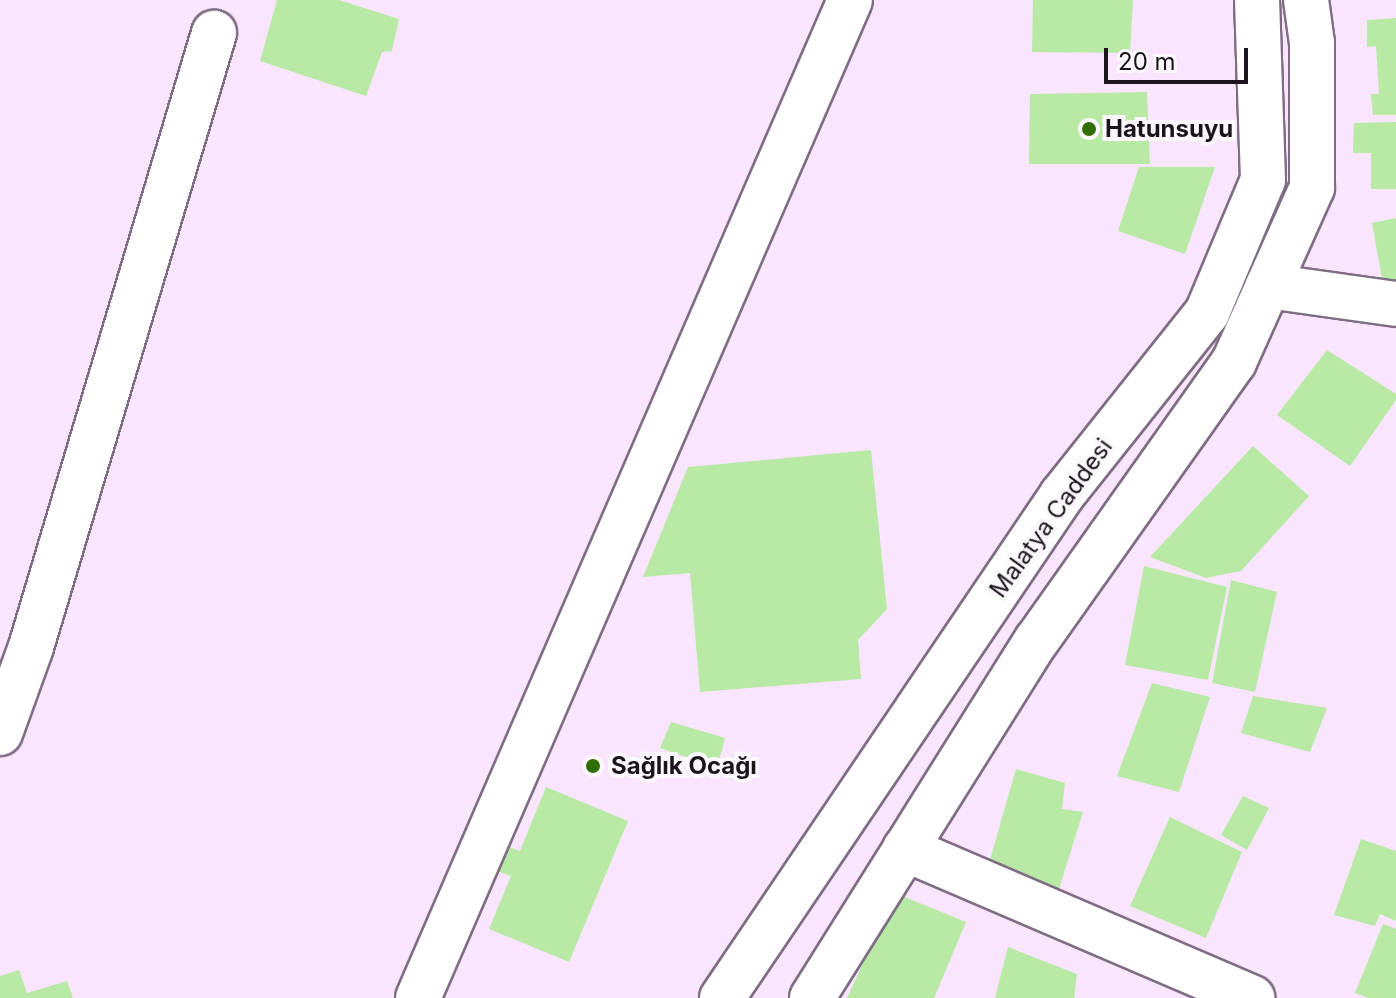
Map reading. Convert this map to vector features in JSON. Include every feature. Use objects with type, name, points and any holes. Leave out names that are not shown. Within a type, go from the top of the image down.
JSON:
[{"type":"street","points":[[418,998],[850,0]]},
{"type":"street","name":"Malatya Caddesi","points":[[722,998],[1062,495],[1207,313],[1263,180],[1257,0]]},
{"type":"street","points":[[812,998],[1037,640],[1234,362],[1312,188],[1312,43],[1306,0]]},
{"type":"street","points":[[0,733],[36,632],[214,33]]},
{"type":"street","points":[[1268,286],[1396,304]]},
{"type":"street","points":[[905,849],[1252,998]]},
{"type":"building","points":[[277,0],[339,0],[399,19],[392,51],[382,52],[366,96],[260,61]]},
{"type":"building","points":[[1033,0],[1133,0],[1130,53],[1032,52]]},
{"type":"building","points":[[1396,18],[1396,115],[1373,115],[1371,94],[1379,94],[1376,46],[1367,47],[1367,20]]},
{"type":"building","name":"Hatunsuyu","points":[[1147,92],[1150,164],[1029,164],[1030,94]]},
{"type":"building","points":[[1396,122],[1396,189],[1371,189],[1371,153],[1353,153],[1354,123]]},
{"type":"building","points":[[1139,167],[1215,167],[1185,254],[1118,231]]},
{"type":"building","points":[[1396,218],[1396,281],[1383,284],[1372,223]]},
{"type":"building","points":[[1327,350],[1396,394],[1396,400],[1350,466],[1277,415]]},
{"type":"building","points":[[1253,446],[1309,496],[1241,571],[1206,578],[1150,557]]},
{"type":"building","points":[[871,450],[887,609],[858,640],[861,679],[700,692],[690,573],[643,577],[688,467]]},
{"type":"building","points":[[1144,566],[1227,587],[1208,680],[1125,665]]},
{"type":"building","points":[[1231,580],[1277,592],[1255,692],[1212,683]]},
{"type":"building","points":[[1152,683],[1210,697],[1179,792],[1117,776]]},
{"type":"building","points":[[1253,696],[1327,708],[1310,752],[1241,733]]},
{"type":"building","points":[[671,722],[725,738],[717,768],[660,748]]},
{"type":"building","points":[[1016,769],[1065,783],[1062,809],[1083,812],[1059,889],[988,867]]},
{"type":"building","points":[[546,787],[628,821],[569,962],[489,929],[511,876],[497,871],[507,846],[520,851]]},
{"type":"building","points":[[1243,796],[1269,808],[1247,850],[1221,835]]},
{"type":"building","points":[[1170,817],[1242,852],[1206,938],[1130,906]]},
{"type":"building","points":[[1361,839],[1396,851],[1396,921],[1380,914],[1375,926],[1334,915]]},
{"type":"building","points":[[895,893],[966,922],[934,998],[847,998]]},
{"type":"building","points":[[1383,924],[1396,929],[1396,998],[1369,998],[1355,993]]},
{"type":"building","points":[[1008,947],[1077,974],[1074,998],[995,998]]},
{"type":"building","points":[[19,970],[27,993],[67,981],[73,998],[0,998],[0,976]]},
{"type":"place","name":"Hatunsuyu","points":[[1089,129]]},
{"type":"place","name":"Sağlık Ocağı","points":[[593,766]]}]
